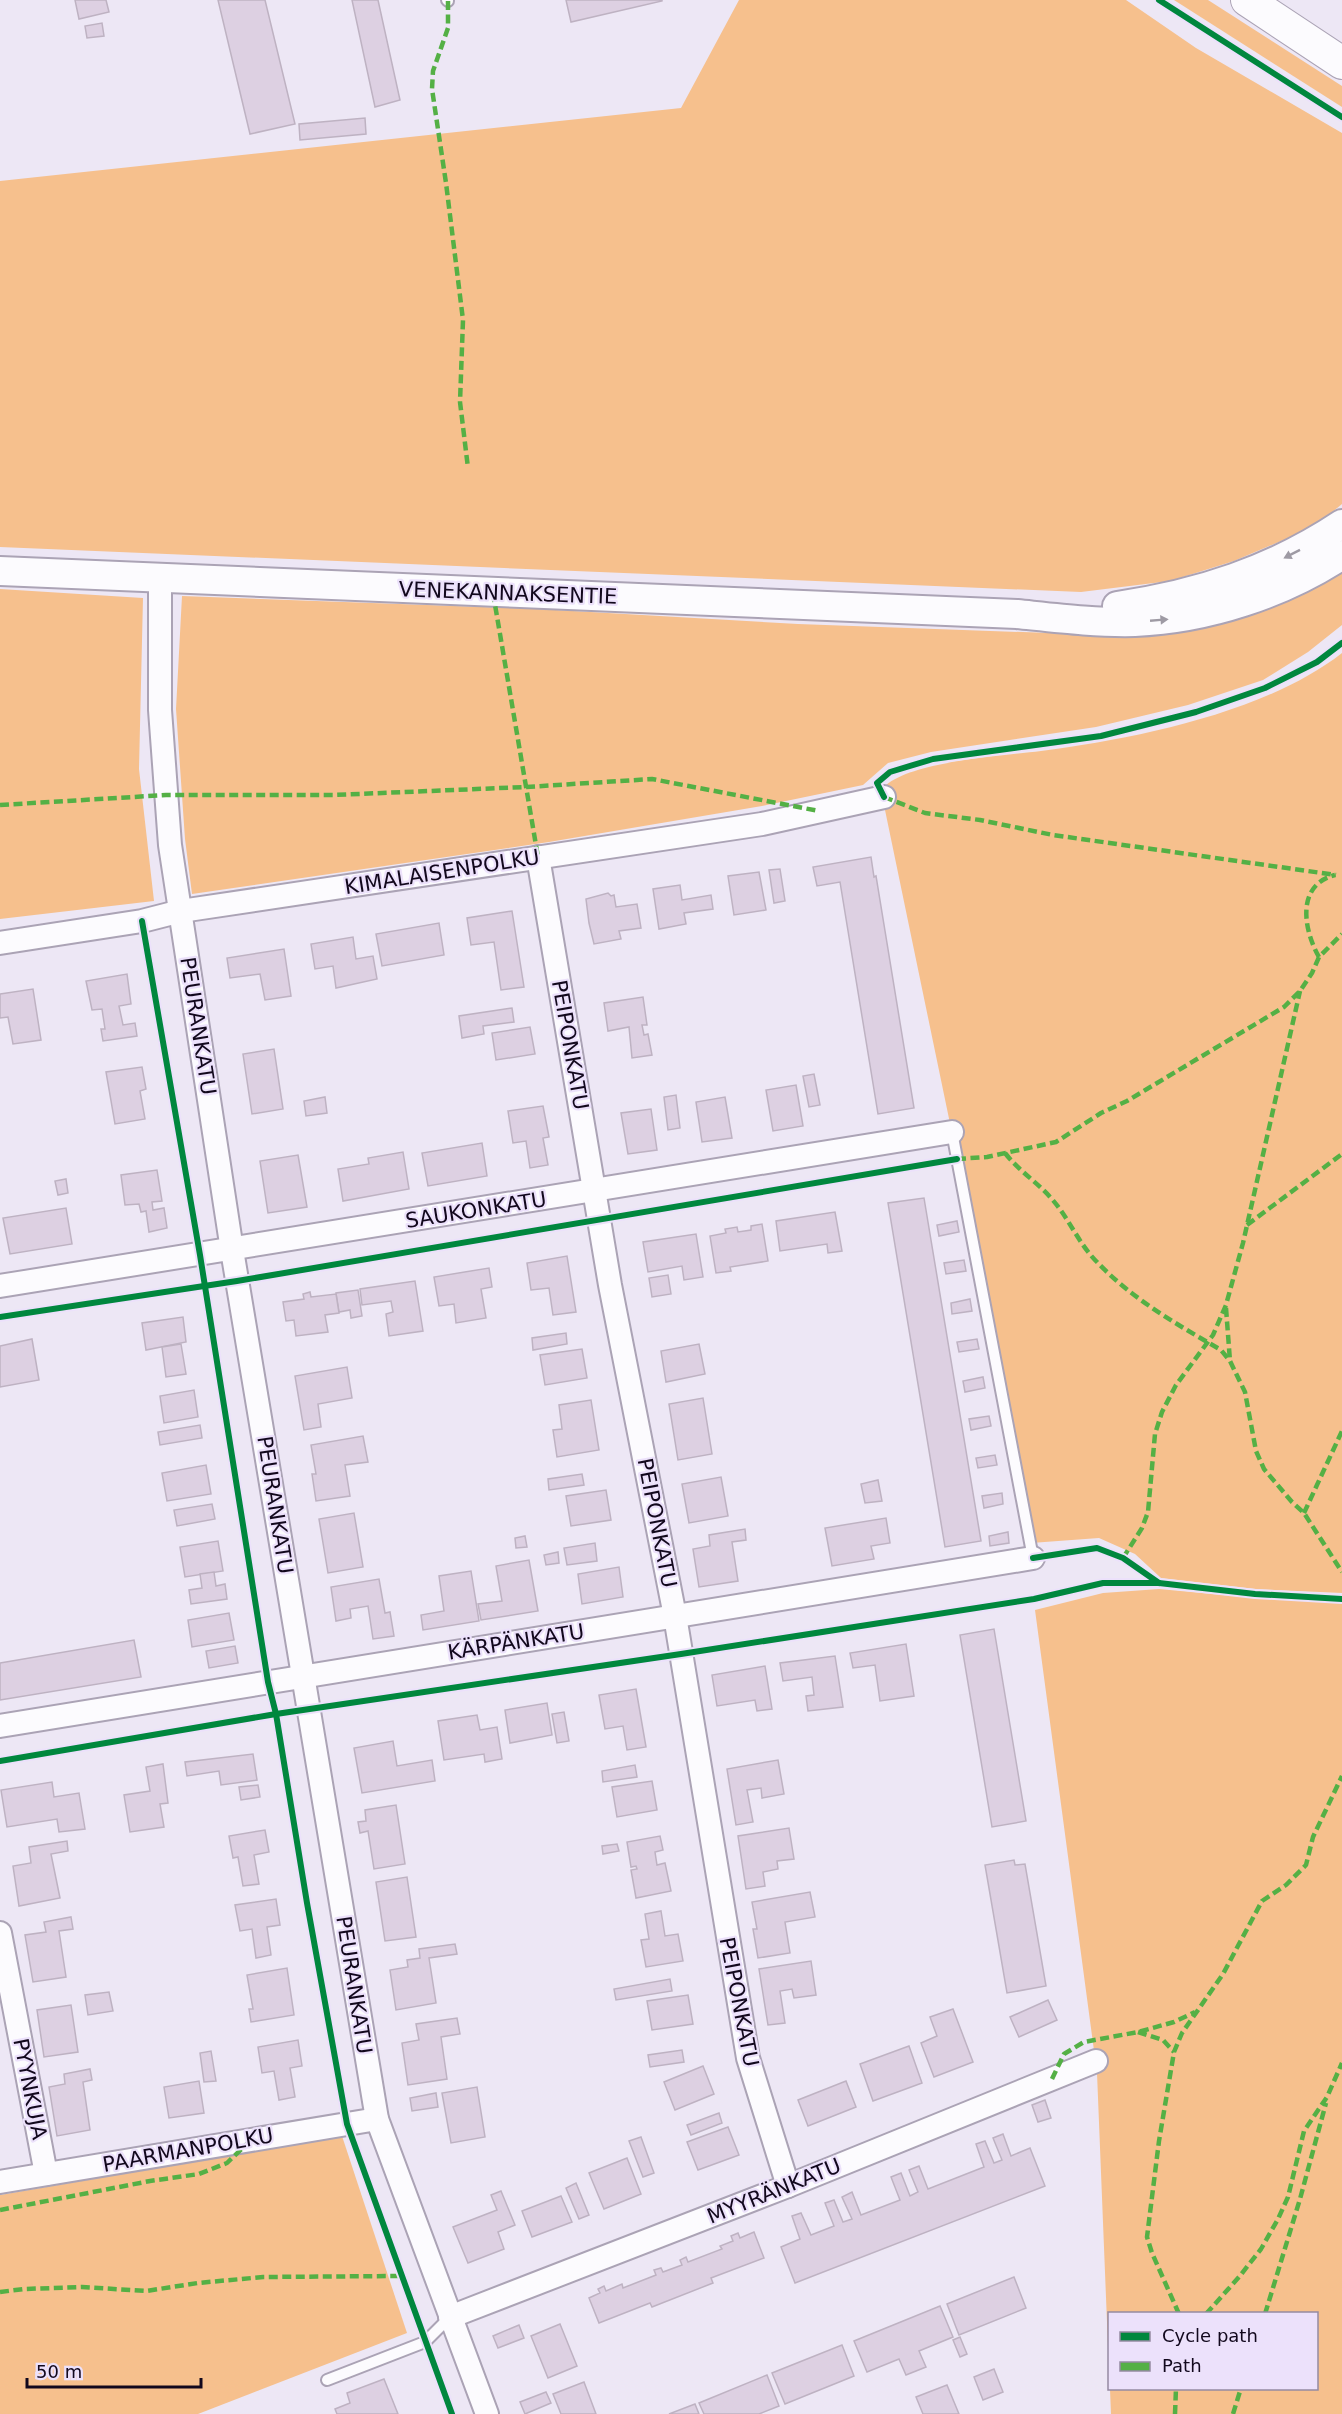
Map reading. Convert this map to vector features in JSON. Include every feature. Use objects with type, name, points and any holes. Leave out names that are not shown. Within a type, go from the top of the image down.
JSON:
[{"type":"main road","points":[[1247,0],[1342,63]]},
{"type":"main road","points":[[1273,16],[1342,44]]},
{"type":"street","name":"VENEKANNAKSENTIE","points":[[1017,614],[1104,607],[1190,593],[1274,563],[1342,524]]},
{"type":"street","name":"VENEKANNAKSENTIE","points":[[0,571],[1017,614],[1105,622],[1135,622],[1185,616],[1243,601],[1306,576],[1342,555]]},
{"type":"street","name":"PEURANKATU","points":[[160,577],[159,710],[170,845],[232,1250],[377,2119],[487,2414]]},
{"type":"street","name":"KIMALAISENPOLKU","points":[[0,943],[142,921],[181,911],[762,824],[884,797]]},
{"type":"street","name":"PEIPONKATU","points":[[538,857],[610,1285],[675,1616],[747,2058],[788,2186]]},
{"type":"street","name":"SAUKONKATU","points":[[0,1286],[952,1132]]},
{"type":"street","name":"KÄRPÄNKATU","points":[[0,1725],[1033,1558]]},
{"type":"street","name":"PYYNKUJA","points":[[0,1933],[46,2175]]},
{"type":"street","name":"MYYRÄNKATU","points":[[450,2317],[788,2186],[1096,2061]]},
{"type":"street","name":"PAARMANPOLKU","points":[[0,2182],[377,2119]]},
{"type":"lane","points":[[952,1132],[1033,1558]]},
{"type":"lane","points":[[327,2380],[425,2342],[450,2317]]},
{"type":"shaded area","points":[[739,0],[1126,0],[1196,48],[1342,133],[1342,504],[1314,527],[1234,561],[1170,581],[1081,592],[0,547],[0,181],[681,108]]},
{"type":"shaded area","points":[[1174,0],[1208,0],[1342,86],[1342,107]]},
{"type":"shaded area","points":[[1342,572],[1342,625],[1308,652],[1263,680],[1188,705],[1096,727],[931,752],[888,763],[863,785],[762,806],[549,842],[192,894],[185,839],[176,709],[182,596],[538,609],[798,624],[1077,634],[1207,626],[1273,607]]},
{"type":"shaded area","points":[[0,589],[143,598],[139,769],[154,901],[0,919]]},
{"type":"shaded area","points":[[1342,653],[1342,1593],[1256,1589],[1161,1578],[1135,1554],[1099,1538],[1031,1543],[958,1162],[885,810],[889,797],[886,785],[917,770],[938,765],[1078,746],[1199,720],[1277,692],[1311,674]]},
{"type":"shaded area","points":[[1159,1589],[1255,1598],[1342,1602],[1342,2414],[1111,2414],[1110,2390],[1318,2390],[1318,2312],[1108,2312],[1108,2347],[1097,2073],[1035,1610],[1103,1593]]},
{"type":"shaded area","points":[[342,2136],[407,2333],[198,2414],[0,2414],[0,2195]]},
{"type":"building","points":[[75,0],[106,0],[109,12],[79,19]]},
{"type":"building","points":[[218,0],[265,0],[295,124],[250,134]]},
{"type":"building","points":[[352,0],[378,0],[400,100],[375,107]]},
{"type":"building","points":[[566,0],[662,0],[662,1],[571,22]]},
{"type":"building","points":[[102,23],[104,36],[87,38],[85,26]]},
{"type":"building","points":[[365,118],[366,134],[300,140],[299,124]]},
{"type":"building","points":[[871,857],[914,1108],[878,1114],[840,882],[817,886],[813,867]]},
{"type":"building","points":[[780,869],[785,901],[774,903],[769,870]]},
{"type":"building","points":[[759,872],[766,910],[734,915],[728,876]]},
{"type":"building","points":[[680,885],[682,900],[711,895],[713,909],[684,913],[686,924],[659,929],[653,889]]},
{"type":"building","points":[[608,893],[611,896],[614,895],[616,907],[637,904],[641,928],[619,931],[621,939],[594,944],[586,899]]},
{"type":"building","points":[[512,911],[524,987],[501,990],[494,942],[471,945],[467,918]]},
{"type":"building","points":[[439,923],[444,955],[382,966],[376,934]]},
{"type":"building","points":[[353,937],[356,959],[373,956],[377,979],[336,988],[333,966],[315,969],[311,944]]},
{"type":"building","points":[[284,949],[291,996],[265,1000],[260,974],[230,978],[227,958]]},
{"type":"building","points":[[127,974],[131,1004],[119,1006],[123,1025],[135,1023],[137,1036],[103,1041],[101,1029],[105,1029],[102,1009],[92,1010],[86,981]]},
{"type":"building","points":[[33,989],[41,1040],[13,1044],[8,1017],[0,1018],[0,994]]},
{"type":"building","points":[[643,997],[647,1025],[642,1025],[644,1035],[648,1034],[652,1055],[632,1058],[629,1027],[608,1031],[604,1003]]},
{"type":"building","points":[[512,1008],[514,1022],[483,1026],[484,1034],[462,1038],[459,1016]]},
{"type":"building","points":[[530,1027],[535,1054],[496,1060],[492,1033]]},
{"type":"building","points":[[274,1049],[283,1109],[252,1114],[243,1054]]},
{"type":"building","points":[[142,1067],[146,1089],[140,1091],[145,1119],[115,1124],[106,1072]]},
{"type":"building","points":[[814,1074],[820,1105],[809,1107],[803,1076]]},
{"type":"building","points":[[796,1085],[803,1126],[773,1131],[766,1090]]},
{"type":"building","points":[[676,1095],[680,1128],[668,1130],[664,1097]]},
{"type":"building","points":[[325,1097],[327,1113],[306,1116],[304,1101]]},
{"type":"building","points":[[725,1097],[732,1138],[702,1142],[696,1102]]},
{"type":"building","points":[[543,1106],[549,1137],[543,1138],[548,1165],[530,1168],[526,1141],[513,1143],[508,1111]]},
{"type":"building","points":[[651,1109],[657,1150],[628,1154],[621,1113]]},
{"type":"building","points":[[482,1143],[487,1176],[428,1186],[422,1153]]},
{"type":"building","points":[[403,1152],[409,1189],[343,1201],[338,1169],[369,1164],[368,1158]]},
{"type":"building","points":[[298,1155],[307,1207],[268,1213],[260,1161]]},
{"type":"building","points":[[157,1170],[162,1201],[152,1202],[153,1210],[164,1208],[167,1228],[149,1232],[146,1211],[141,1212],[139,1204],[125,1205],[121,1175]]},
{"type":"building","points":[[66,1179],[68,1193],[58,1195],[55,1181]]},
{"type":"building","points":[[924,1198],[981,1541],[945,1547],[888,1203]]},
{"type":"building","points":[[66,1208],[72,1244],[10,1254],[3,1218]]},
{"type":"building","points":[[835,1212],[842,1251],[828,1253],[827,1244],[780,1251],[776,1221]]},
{"type":"building","points":[[957,1221],[959,1232],[939,1236],[937,1225]]},
{"type":"building","points":[[762,1224],[768,1261],[730,1267],[731,1271],[716,1273],[710,1236],[726,1233],[725,1229],[737,1227],[738,1232],[751,1230],[751,1226]]},
{"type":"building","points":[[696,1234],[703,1277],[684,1280],[682,1266],[648,1272],[643,1242]]},
{"type":"building","points":[[567,1256],[576,1312],[553,1315],[549,1288],[531,1290],[527,1263]]},
{"type":"building","points":[[964,1260],[966,1271],[946,1274],[944,1263]]},
{"type":"building","points":[[489,1268],[492,1287],[481,1289],[486,1318],[456,1323],[454,1304],[439,1306],[434,1277]]},
{"type":"building","points":[[668,1275],[671,1294],[652,1297],[649,1278]]},
{"type":"building","points":[[415,1281],[423,1331],[389,1336],[386,1314],[393,1312],[391,1301],[362,1305],[360,1289]]},
{"type":"building","points":[[358,1290],[362,1316],[351,1318],[350,1310],[339,1312],[336,1293]]},
{"type":"building","points":[[310,1292],[311,1297],[336,1294],[339,1313],[325,1315],[328,1332],[296,1336],[294,1320],[286,1321],[283,1302],[304,1299],[303,1294]]},
{"type":"building","points":[[970,1299],[972,1311],[952,1314],[951,1303]]},
{"type":"building","points":[[183,1317],[186,1342],[146,1350],[142,1323]]},
{"type":"building","points":[[566,1333],[567,1344],[533,1350],[532,1338]]},
{"type":"building","points":[[32,1339],[39,1380],[0,1387],[0,1346]]},
{"type":"building","points":[[977,1339],[979,1349],[959,1352],[957,1342]]},
{"type":"building","points":[[181,1344],[186,1374],[166,1377],[162,1347]]},
{"type":"building","points":[[699,1344],[705,1374],[666,1382],[661,1351]]},
{"type":"building","points":[[582,1349],[587,1378],[545,1385],[540,1355]]},
{"type":"building","points":[[347,1367],[352,1398],[318,1404],[321,1427],[304,1430],[295,1376]]},
{"type":"building","points":[[983,1377],[985,1388],[965,1392],[963,1381]]},
{"type":"building","points":[[194,1390],[198,1417],[164,1423],[160,1396]]},
{"type":"building","points":[[703,1398],[712,1454],[678,1460],[669,1404]]},
{"type":"building","points":[[591,1400],[599,1450],[557,1457],[553,1430],[562,1429],[559,1405]]},
{"type":"building","points":[[989,1416],[991,1426],[971,1430],[969,1419]]},
{"type":"building","points":[[200,1425],[202,1438],[160,1445],[158,1432]]},
{"type":"building","points":[[363,1436],[368,1462],[345,1465],[350,1496],[316,1501],[312,1474],[316,1474],[311,1445]]},
{"type":"building","points":[[995,1455],[997,1465],[978,1468],[976,1458]]},
{"type":"building","points":[[206,1465],[211,1494],[167,1501],[162,1473]]},
{"type":"building","points":[[582,1474],[584,1485],[549,1490],[548,1479]]},
{"type":"building","points":[[721,1477],[728,1516],[689,1523],[682,1484]]},
{"type":"building","points":[[878,1480],[882,1501],[865,1503],[861,1484]]},
{"type":"building","points":[[606,1490],[611,1520],[571,1526],[566,1496]]},
{"type":"building","points":[[1002,1493],[1003,1504],[984,1508],[982,1496]]},
{"type":"building","points":[[212,1504],[215,1519],[177,1526],[174,1510]]},
{"type":"building","points":[[354,1513],[363,1567],[328,1573],[319,1519]]},
{"type":"building","points":[[886,1518],[890,1543],[871,1546],[874,1559],[832,1566],[825,1528]]},
{"type":"building","points":[[745,1529],[746,1540],[732,1542],[738,1581],[699,1587],[693,1549],[710,1546],[709,1535]]},
{"type":"building","points":[[1008,1532],[1009,1543],[990,1546],[989,1536]]},
{"type":"building","points":[[525,1536],[527,1547],[516,1548],[515,1538]]},
{"type":"building","points":[[218,1541],[223,1571],[185,1577],[180,1547]]},
{"type":"building","points":[[595,1543],[597,1561],[567,1565],[564,1548]]},
{"type":"building","points":[[558,1552],[559,1563],[546,1565],[544,1555]]},
{"type":"building","points":[[529,1560],[538,1611],[481,1620],[478,1604],[502,1601],[496,1566]]},
{"type":"building","points":[[619,1567],[623,1597],[582,1604],[578,1574]]},
{"type":"building","points":[[471,1571],[479,1621],[423,1630],[421,1615],[444,1611],[439,1576]]},
{"type":"building","points":[[214,1572],[216,1586],[225,1584],[227,1599],[191,1604],[189,1590],[202,1588],[200,1574]]},
{"type":"building","points":[[379,1579],[385,1613],[390,1612],[394,1636],[373,1639],[368,1606],[350,1609],[351,1618],[336,1621],[331,1587]]},
{"type":"building","points":[[229,1613],[234,1640],[192,1647],[188,1620]]},
{"type":"building","points":[[994,1629],[1026,1821],[992,1827],[960,1635]]},
{"type":"building","points":[[134,1640],[141,1677],[0,1700],[0,1663]]},
{"type":"building","points":[[906,1644],[914,1696],[880,1701],[875,1665],[853,1668],[850,1653]]},
{"type":"building","points":[[235,1646],[238,1663],[209,1668],[206,1651]]},
{"type":"building","points":[[835,1656],[843,1707],[808,1711],[806,1696],[814,1695],[812,1677],[783,1681],[780,1663]]},
{"type":"building","points":[[765,1666],[772,1709],[757,1711],[755,1700],[717,1706],[712,1675]]},
{"type":"building","points":[[636,1689],[646,1747],[627,1750],[623,1726],[605,1729],[599,1695]]},
{"type":"building","points":[[547,1703],[552,1735],[510,1743],[505,1710]]},
{"type":"building","points":[[564,1712],[569,1741],[557,1743],[552,1714]]},
{"type":"building","points":[[477,1715],[480,1730],[497,1727],[502,1759],[485,1762],[484,1754],[444,1760],[438,1721]]},
{"type":"building","points":[[393,1741],[397,1766],[432,1760],[435,1781],[362,1793],[354,1748]]},
{"type":"building","points":[[253,1754],[257,1780],[221,1785],[219,1771],[187,1776],[185,1762]]},
{"type":"building","points":[[778,1760],[784,1794],[762,1798],[761,1788],[747,1790],[753,1822],[736,1825],[727,1769]]},
{"type":"building","points":[[163,1764],[168,1803],[160,1804],[164,1827],[130,1832],[124,1795],[150,1791],[146,1767]]},
{"type":"building","points":[[635,1765],[637,1777],[603,1782],[602,1771]]},
{"type":"building","points":[[652,1781],[657,1810],[617,1817],[612,1787]]},
{"type":"building","points":[[52,1782],[54,1797],[79,1793],[85,1829],[59,1832],[57,1819],[7,1827],[1,1790]]},
{"type":"building","points":[[258,1785],[260,1797],[241,1800],[239,1787]]},
{"type":"building","points":[[396,1805],[405,1864],[374,1869],[368,1831],[360,1833],[358,1822],[366,1821],[365,1810]]},
{"type":"building","points":[[789,1828],[794,1859],[777,1861],[778,1869],[763,1872],[765,1886],[746,1889],[738,1836]]},
{"type":"building","points":[[265,1830],[269,1852],[254,1855],[259,1884],[243,1886],[238,1857],[233,1858],[229,1836]]},
{"type":"building","points":[[660,1836],[663,1850],[655,1852],[657,1865],[665,1863],[671,1891],[636,1898],[631,1870],[637,1869],[636,1866],[631,1867],[627,1842]]},
{"type":"building","points":[[67,1841],[68,1851],[51,1854],[60,1898],[19,1906],[13,1866],[31,1863],[29,1847]]},
{"type":"building","points":[[617,1844],[619,1851],[603,1854],[602,1846]]},
{"type":"building","points":[[1014,1860],[1015,1865],[1025,1864],[1046,1986],[1007,1993],[985,1865]]},
{"type":"building","points":[[407,1877],[416,1937],[385,1941],[376,1882]]},
{"type":"building","points":[[810,1892],[815,1917],[785,1922],[790,1953],[758,1958],[753,1929],[757,1929],[752,1902]]},
{"type":"building","points":[[276,1899],[280,1925],[267,1927],[271,1955],[256,1958],[252,1929],[240,1931],[235,1905]]},
{"type":"building","points":[[661,1911],[665,1936],[678,1934],[683,1961],[646,1967],[641,1940],[649,1939],[645,1914]]},
{"type":"building","points":[[71,1917],[73,1929],[59,1931],[66,1977],[33,1982],[25,1935],[46,1932],[44,1922]]},
{"type":"building","points":[[455,1944],[457,1954],[429,1958],[436,2003],[396,2010],[390,1970],[408,1967],[407,1960],[420,1958],[419,1949]]},
{"type":"building","points":[[811,1961],[816,1995],[794,1998],[792,1989],[780,1991],[785,2023],[768,2025],[759,1969]]},
{"type":"building","points":[[287,1968],[294,2015],[251,2022],[249,2009],[253,2009],[247,1975]]},
{"type":"building","points":[[670,1979],[672,1991],[616,2000],[614,1989]]},
{"type":"building","points":[[109,1992],[113,2011],[88,2015],[85,1995]]},
{"type":"building","points":[[688,1995],[693,2024],[652,2030],[647,2001]]},
{"type":"building","points":[[1048,2000],[1057,2020],[1019,2037],[1010,2017]]},
{"type":"building","points":[[71,2005],[78,2052],[44,2057],[37,2010]]},
{"type":"building","points":[[953,2009],[973,2062],[934,2077],[921,2043],[937,2036],[930,2017]]},
{"type":"building","points":[[457,2018],[460,2034],[441,2037],[447,2079],[408,2085],[402,2043],[419,2040],[416,2024]]},
{"type":"building","points":[[298,2040],[302,2066],[290,2068],[295,2097],[279,2100],[274,2071],[262,2073],[258,2047]]},
{"type":"building","points":[[909,2046],[922,2083],[873,2101],[860,2064]]},
{"type":"building","points":[[682,2050],[684,2062],[650,2067],[648,2055]]},
{"type":"building","points":[[211,2051],[216,2081],[204,2082],[200,2053]]},
{"type":"building","points":[[703,2066],[714,2094],[675,2110],[664,2082]]},
{"type":"building","points":[[90,2069],[92,2080],[83,2082],[90,2130],[57,2136],[49,2087],[65,2084],[64,2074]]},
{"type":"building","points":[[199,2081],[204,2113],[169,2118],[164,2087]]},
{"type":"building","points":[[846,2081],[856,2107],[808,2126],[798,2100]]},
{"type":"building","points":[[477,2087],[485,2137],[451,2143],[442,2093]]},
{"type":"building","points":[[436,2093],[438,2107],[412,2111],[410,2098]]},
{"type":"building","points":[[1045,2100],[1051,2118],[1038,2122],[1032,2105]]},
{"type":"building","points":[[719,2113],[722,2123],[691,2135],[687,2125]]},
{"type":"building","points":[[728,2127],[739,2155],[698,2170],[687,2142]]},
{"type":"building","points":[[1003,2134],[1011,2156],[1030,2148],[1045,2186],[795,2283],[781,2247],[800,2239],[792,2216],[801,2213],[811,2235],[834,2226],[825,2203],[834,2200],[843,2222],[852,2219],[842,2197],[852,2192],[861,2215],[900,2200],[891,2177],[901,2173],[910,2196],[918,2192],[909,2170],[919,2166],[928,2189],[984,2167],[976,2144],[985,2141],[994,2163],[1002,2160],[993,2138]]},
{"type":"building","points":[[641,2137],[654,2173],[643,2177],[629,2141]]},
{"type":"building","points":[[627,2158],[641,2194],[604,2209],[589,2173]]},
{"type":"building","points":[[576,2183],[589,2215],[579,2219],[566,2188]]},
{"type":"building","points":[[501,2191],[515,2225],[498,2232],[504,2249],[468,2263],[453,2227],[497,2210],[491,2195]]},
{"type":"building","points":[[561,2196],[572,2222],[532,2237],[522,2211]]},
{"type":"building","points":[[754,2232],[764,2258],[711,2278],[713,2283],[652,2307],[650,2303],[599,2323],[589,2298],[600,2293],[598,2289],[604,2286],[606,2291],[622,2284],[623,2288],[656,2275],[654,2270],[661,2268],[663,2272],[682,2265],[680,2260],[686,2257],[688,2262],[722,2249],[720,2246],[733,2241],[731,2236],[738,2233],[740,2238]]},
{"type":"building","points":[[1014,2277],[1026,2308],[959,2335],[947,2304]]},
{"type":"building","points":[[940,2306],[953,2337],[919,2351],[926,2367],[906,2375],[899,2359],[867,2372],[854,2341]]},
{"type":"building","points":[[560,2324],[577,2366],[548,2378],[531,2336]]},
{"type":"building","points":[[519,2325],[524,2338],[498,2348],[493,2336]]},
{"type":"building","points":[[960,2337],[967,2354],[960,2357],[953,2340]]},
{"type":"building","points":[[842,2345],[854,2376],[785,2404],[772,2373]]},
{"type":"building","points":[[994,2369],[1003,2392],[983,2400],[974,2377]]},
{"type":"building","points":[[767,2375],[779,2406],[759,2414],[704,2414],[699,2403]]},
{"type":"building","points":[[384,2379],[398,2414],[337,2414],[335,2409],[350,2403],[347,2393]]},
{"type":"building","points":[[584,2382],[596,2414],[561,2414],[553,2394]]},
{"type":"building","points":[[947,2385],[959,2414],[923,2414],[916,2397]]},
{"type":"building","points":[[546,2392],[551,2403],[525,2414],[520,2402]]},
{"type":"building","points":[[695,2404],[699,2414],[669,2414]]},
{"type":"marked path","points":[[448,1],[448,28],[433,71],[432,89],[463,320],[460,402],[468,468]]},
{"type":"marked path","points":[[493,593],[538,857]]},
{"type":"marked path","points":[[0,805],[166,795],[333,795],[652,779],[819,811]]},
{"type":"marked path","points":[[884,797],[925,813],[980,820],[1053,835],[1336,875]]},
{"type":"marked path","points":[[1319,957],[1307,922],[1308,898],[1322,880],[1335,875]]},
{"type":"marked path","points":[[957,1159],[987,1157],[1056,1142],[1101,1113],[1127,1101],[1284,1007],[1300,991],[1319,957],[1342,934]]},
{"type":"marked path","points":[[1123,1558],[1142,1528],[1148,1512],[1155,1434],[1162,1412],[1176,1385],[1213,1335],[1226,1305],[1243,1243],[1300,991]]},
{"type":"marked path","points":[[1005,1153],[1051,1198],[1090,1255],[1125,1288],[1188,1331],[1221,1350],[1230,1361],[1245,1392],[1256,1451],[1264,1469],[1304,1513],[1342,1572]]},
{"type":"marked path","points":[[1247,1225],[1342,1154]]},
{"type":"marked path","points":[[1226,1308],[1230,1361]]},
{"type":"marked path","points":[[1304,1513],[1342,1431]]},
{"type":"marked path","points":[[1178,2312],[1147,2237],[1159,2141],[1174,2052],[1182,2033],[1223,1974],[1262,1901],[1286,1885],[1306,1865],[1313,1837],[1342,1776]]},
{"type":"marked path","points":[[1052,2079],[1064,2054],[1084,2042],[1138,2032],[1174,2022],[1195,2012]]},
{"type":"marked path","points":[[1138,2032],[1163,2040],[1174,2052]]},
{"type":"marked path","points":[[1208,2312],[1261,2249],[1278,2219],[1288,2197],[1304,2131],[1327,2097],[1342,2063]]},
{"type":"marked path","points":[[1266,2312],[1326,2103]]},
{"type":"marked path","points":[[0,2210],[150,2181],[199,2174],[227,2163],[252,2139]]},
{"type":"marked path","points":[[0,2292],[82,2287],[146,2291],[263,2277],[401,2276]]},
{"type":"marked path","points":[[1175,2414],[1176,2390]]},
{"type":"marked path","points":[[1233,2414],[1240,2390]]},
{"type":"cycle path","points":[[1159,0],[1342,117]]},
{"type":"cycle path","points":[[884,797],[877,783],[890,772],[933,759],[1101,736],[1196,712],[1265,688],[1317,662],[1342,643]]},
{"type":"cycle path","points":[[142,921],[200,1255],[268,1682],[276,1714],[347,2124],[452,2414]]},
{"type":"cycle path","points":[[0,1317],[237,1281],[957,1159]]},
{"type":"cycle path","points":[[1033,1558],[1097,1548],[1123,1558],[1159,1583]]},
{"type":"cycle path","points":[[0,1761],[276,1714],[1034,1599],[1103,1583],[1159,1583],[1255,1594],[1342,1599]]}]
